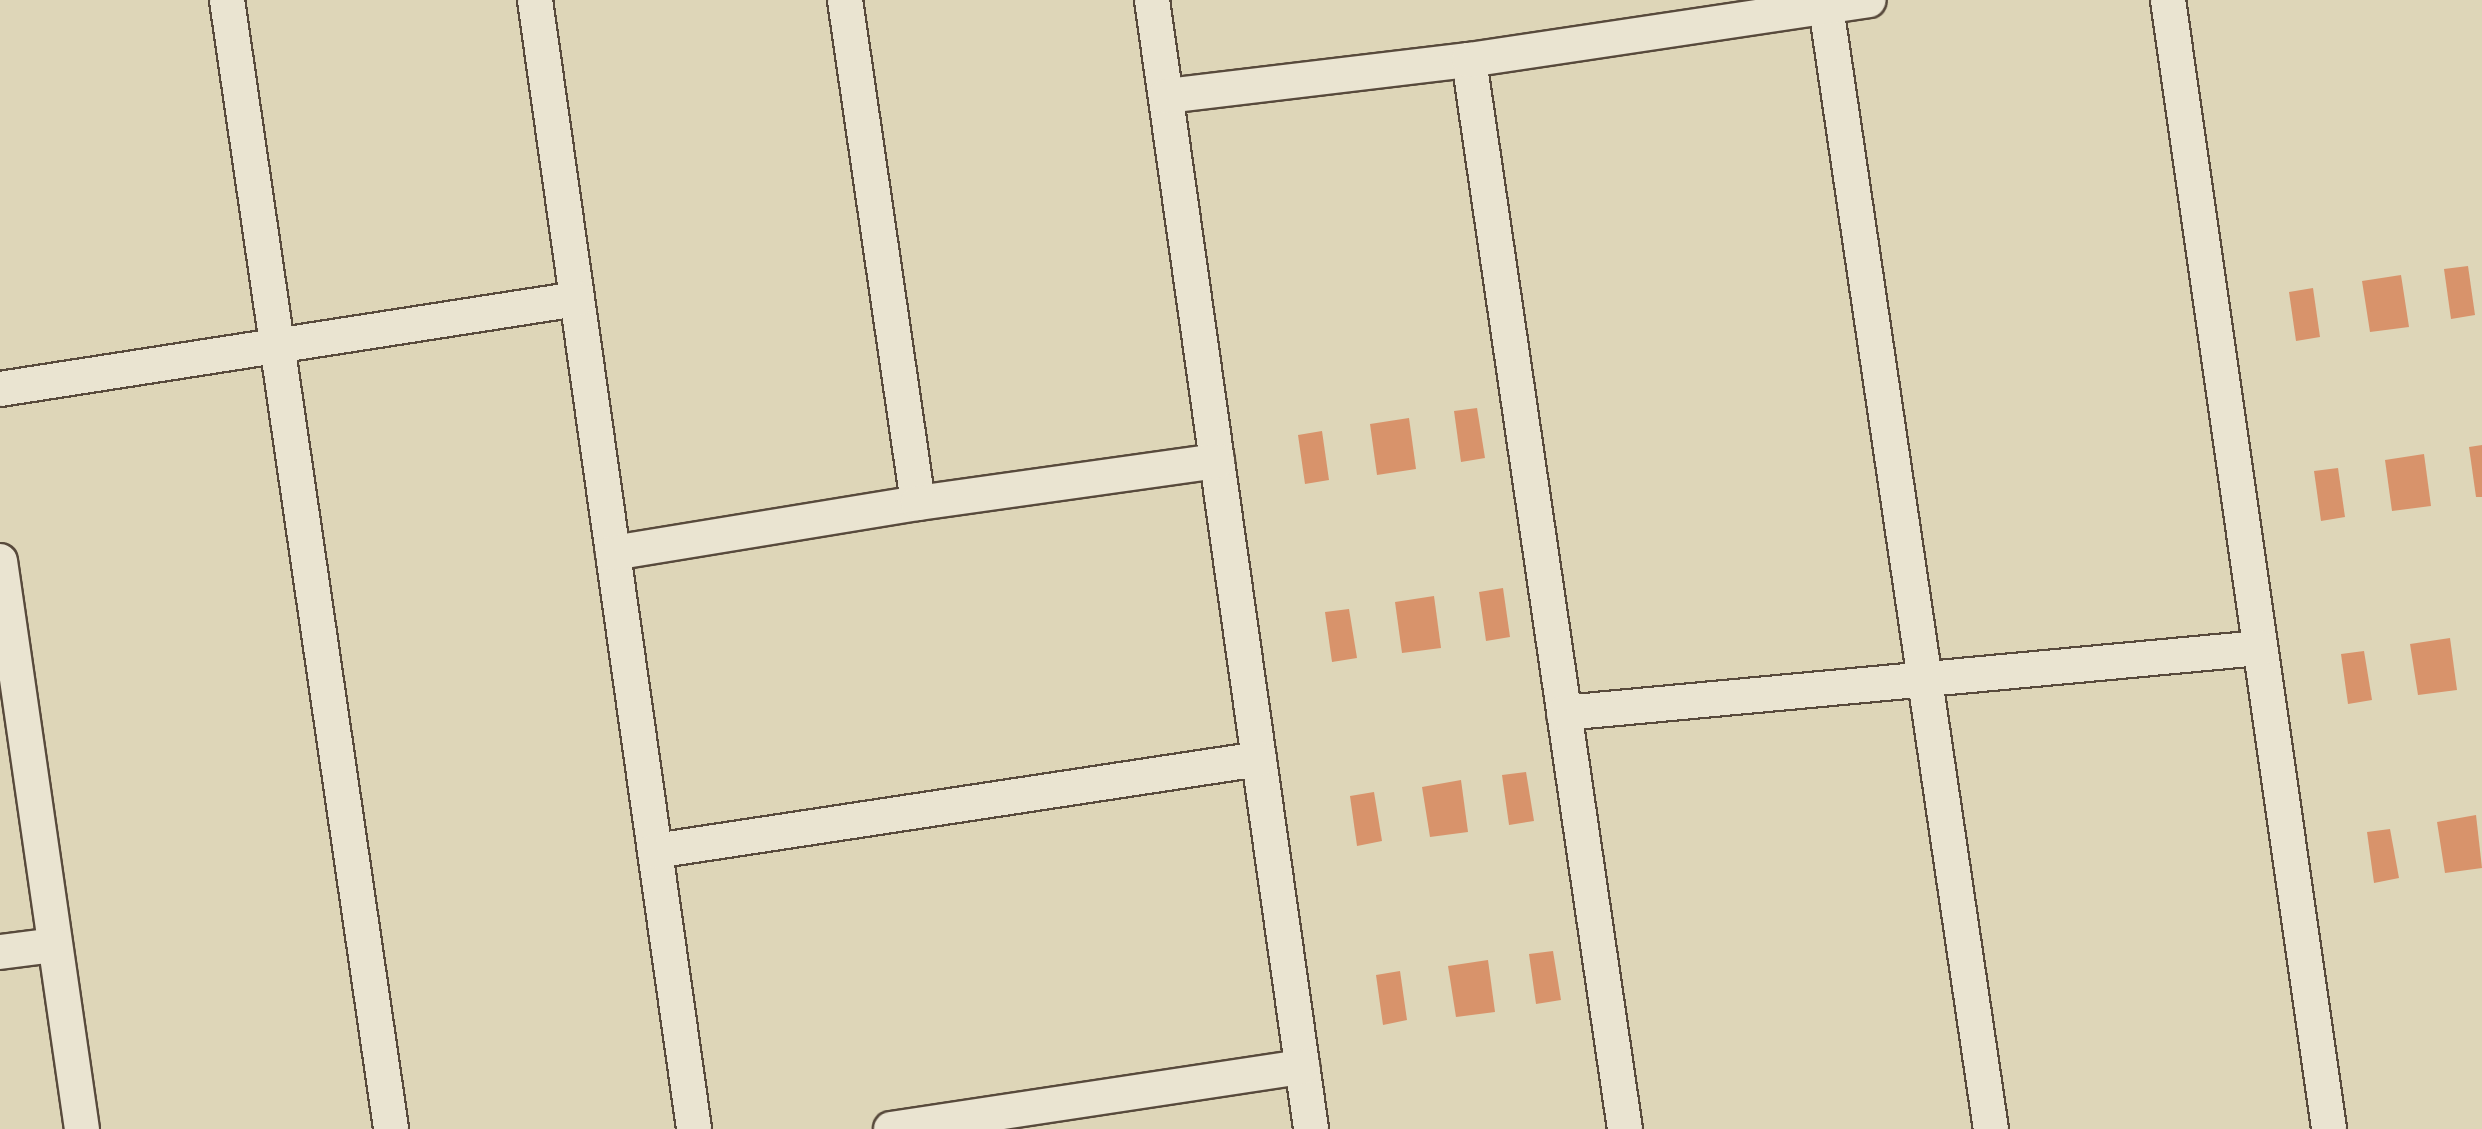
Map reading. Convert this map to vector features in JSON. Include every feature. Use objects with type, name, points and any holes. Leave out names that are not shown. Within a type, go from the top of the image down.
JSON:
[{"type":"street","points":[[227,0],[391,1129]]},
{"type":"street","points":[[535,0],[694,1129]]},
{"type":"street","points":[[845,0],[918,503]]},
{"type":"street","points":[[1152,0],[1311,1129]]},
{"type":"street","points":[[1166,96],[1469,60],[1825,3],[1869,0]]},
{"type":"street","points":[[2168,0],[2329,1129]]},
{"type":"street","points":[[1825,3],[1991,1129]]},
{"type":"street","points":[[1469,60],[1625,1129]]},
{"type":"street","points":[[0,389],[577,299]]},
{"type":"street","points":[[613,553],[918,503],[1217,461]]},
{"type":"street","points":[[0,561],[6,647],[82,1129]]},
{"type":"street","points":[[1564,713],[2260,648]]},
{"type":"street","points":[[655,851],[1259,759]]},
{"type":"street","points":[[0,952],[55,945]]},
{"type":"street","points":[[891,1129],[1007,1120],[1302,1067]]},
{"type":"building","points":[[2468,266],[2475,315],[2451,319],[2444,269]]},
{"type":"building","points":[[2401,275],[2409,327],[2370,332],[2362,281]]},
{"type":"building","points":[[2313,288],[2320,337],[2296,341],[2289,292]]},
{"type":"building","points":[[1477,408],[1485,458],[1461,462],[1454,411]]},
{"type":"building","points":[[1409,418],[1416,469],[1377,475],[1370,424]]},
{"type":"building","points":[[1322,431],[1329,480],[1305,484],[1298,435]]},
{"type":"building","points":[[2482,445],[2482,497],[2476,497],[2469,447]]},
{"type":"building","points":[[2424,454],[2431,506],[2392,511],[2385,460]]},
{"type":"building","points":[[2338,468],[2345,517],[2321,521],[2314,471]]},
{"type":"building","points":[[1503,588],[1510,637],[1486,641],[1479,592]]},
{"type":"building","points":[[1434,596],[1441,648],[1402,653],[1395,602]]},
{"type":"building","points":[[1349,609],[1357,658],[1332,662],[1325,612]]},
{"type":"building","points":[[2450,638],[2457,690],[2418,695],[2410,644]]},
{"type":"building","points":[[2364,651],[2372,700],[2348,704],[2341,654]]},
{"type":"building","points":[[1526,772],[1534,821],[1509,825],[1502,775]]},
{"type":"building","points":[[1461,780],[1468,832],[1430,837],[1422,787]]},
{"type":"building","points":[[1374,792],[1382,841],[1357,846],[1350,796]]},
{"type":"building","points":[[2476,815],[2482,868],[2445,873],[2437,822]]},
{"type":"building","points":[[2390,829],[2399,878],[2374,883],[2367,832]]},
{"type":"building","points":[[1553,951],[1561,1000],[1536,1004],[1529,954]]},
{"type":"building","points":[[1488,960],[1495,1012],[1456,1017],[1448,966]]},
{"type":"building","points":[[1400,971],[1407,1020],[1383,1025],[1376,975]]}]
